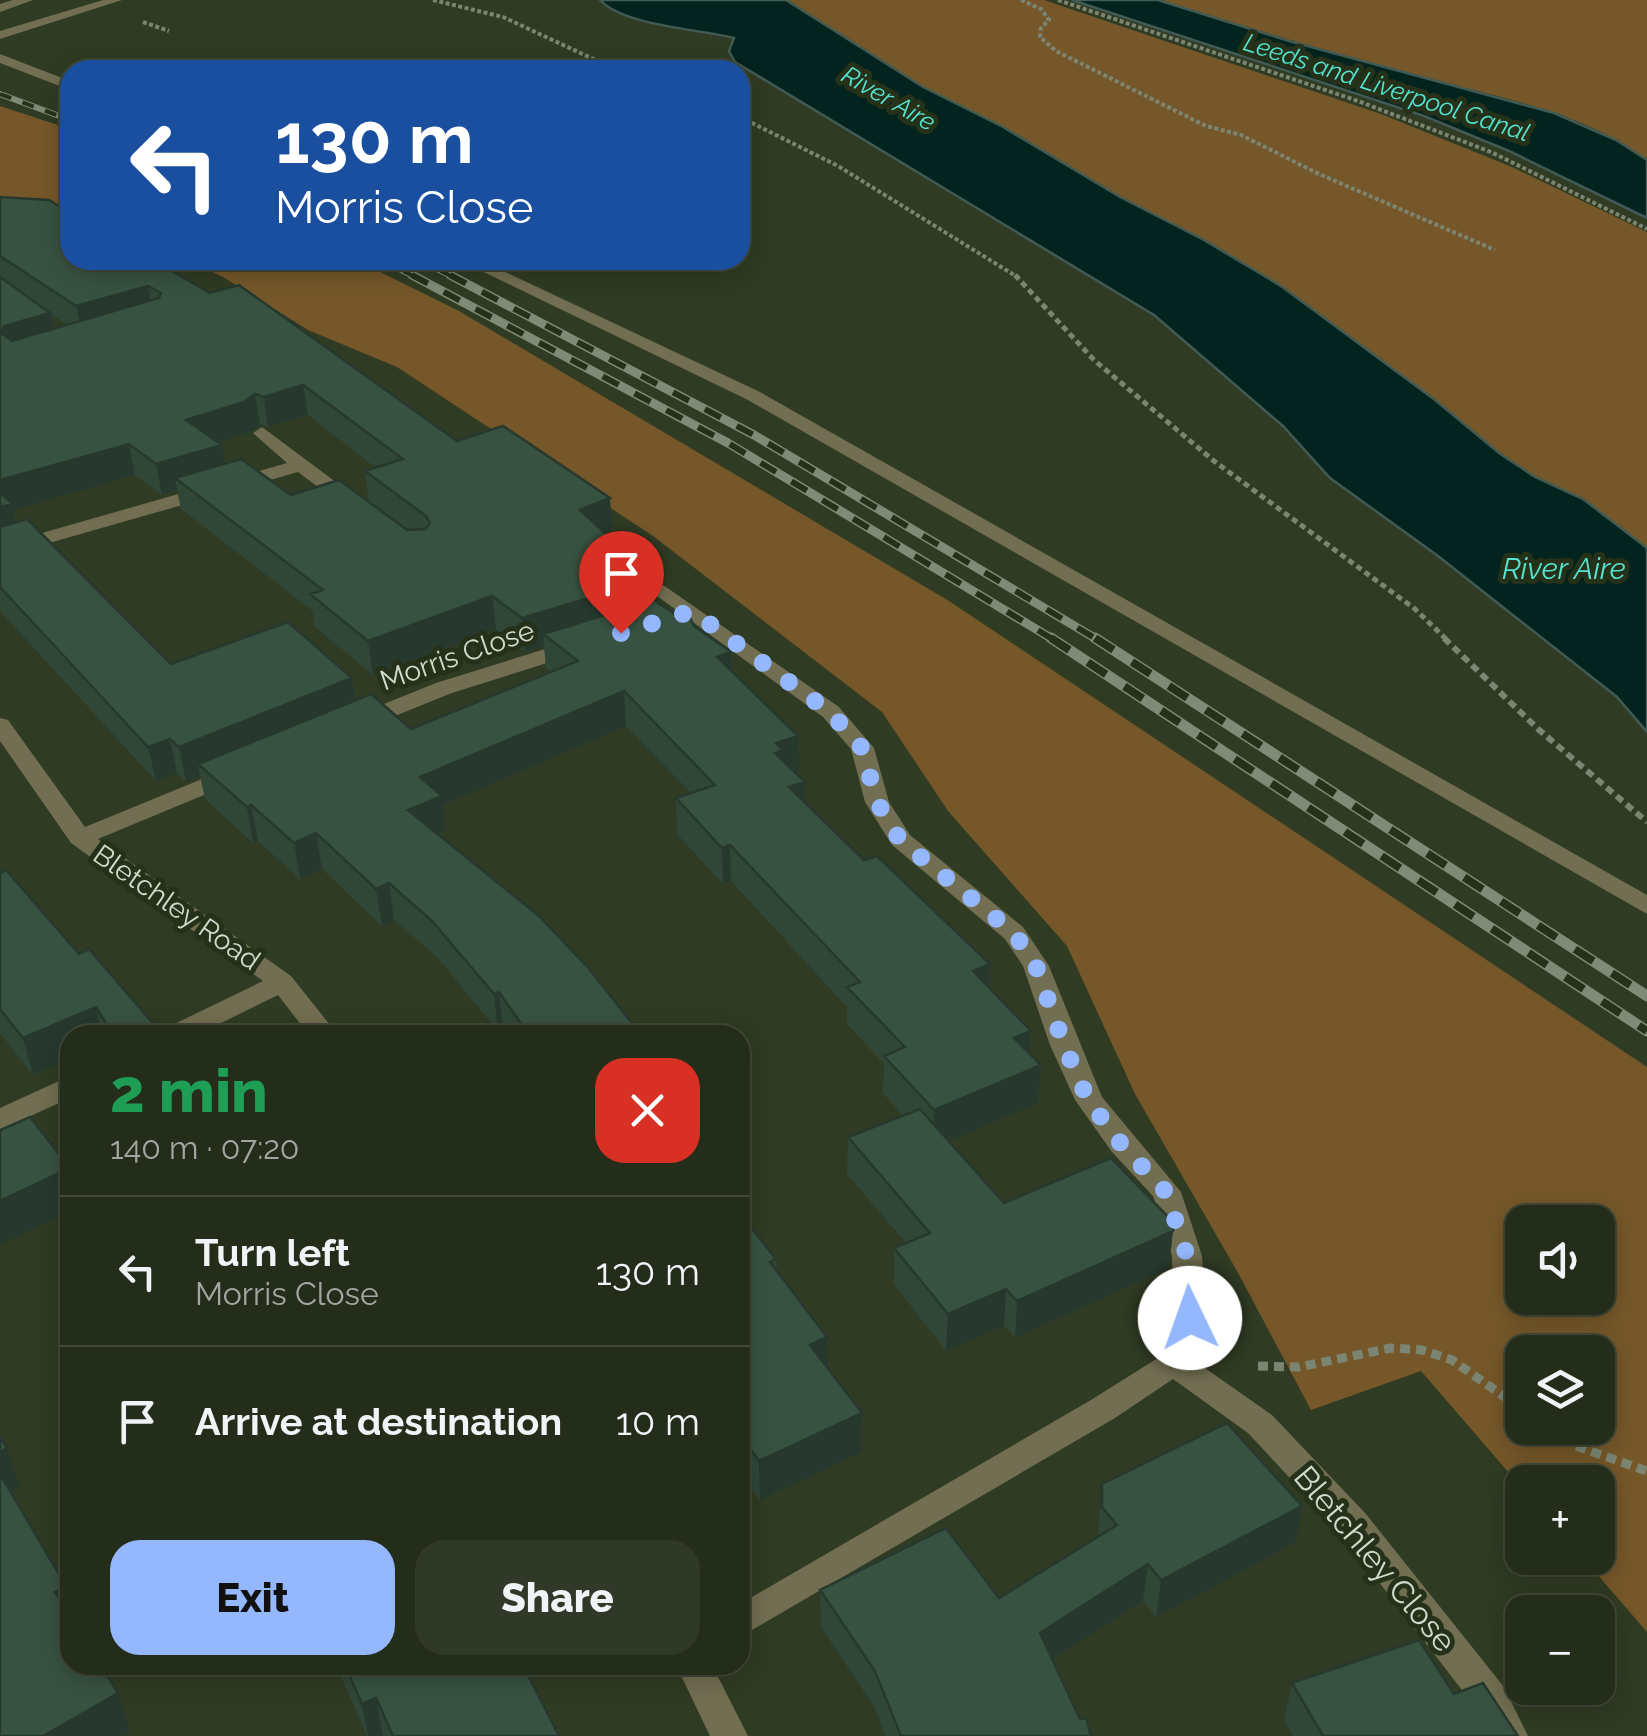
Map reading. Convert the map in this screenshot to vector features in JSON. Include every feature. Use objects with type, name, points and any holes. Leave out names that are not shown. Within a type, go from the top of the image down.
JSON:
[{"type":"street","points":[[0,8],[27,0]]},
{"type":"street","points":[[5,34],[116,0]]},
{"type":"street","points":[[0,58],[60,82]]},
{"type":"street","points":[[488,270],[754,396],[1647,906]]},
{"type":"street","points":[[262,433],[376,522]]},
{"type":"street","points":[[0,551],[302,465]]},
{"type":"street","points":[[652,584],[830,712],[862,748],[877,802],[900,840],[1014,933],[1036,966],[1088,1100],[1122,1145],[1166,1192],[1187,1256],[1190,1318],[1174,1363],[1103,1409],[750,1616]]},
{"type":"street","points":[[657,622],[692,611]]},
{"type":"street","name":"Morris Close","points":[[334,733],[444,688],[604,638]]},
{"type":"street","name":"Bletchley Road","points":[[0,725],[80,838],[282,982],[316,1025]]},
{"type":"street","points":[[80,838],[262,763]]},
{"type":"street","points":[[194,1025],[282,982]]},
{"type":"street","points":[[0,1120],[60,1091]]},
{"type":"street","name":"Bletchley Close","points":[[1174,1363],[1260,1424],[1354,1524],[1491,1699],[1508,1736]]},
{"type":"street","points":[[699,1675],[730,1736]]},
{"type":"path","points":[[433,0],[502,17],[594,60]]},
{"type":"path","points":[[1020,0],[1041,10],[1049,20],[1041,28],[1040,37],[1056,51],[1206,126],[1241,135],[1319,174],[1495,250]]},
{"type":"path","points":[[1058,0],[1358,101],[1490,152],[1647,228]]},
{"type":"path","points":[[750,121],[838,166],[1020,279],[1094,360],[1214,461],[1415,609],[1538,729],[1647,822]]},
{"type":"path","points":[[1174,1363],[1299,1367],[1391,1348],[1422,1350],[1452,1360],[1505,1396]]},
{"type":"path","points":[[1575,1445],[1647,1472]]},
{"type":"shaded area","points":[[786,0],[1044,0],[1381,114],[1512,167],[1647,232],[1647,548],[1583,499],[1535,477],[1499,453],[1435,400],[1281,286],[1003,127],[923,87]]},
{"type":"shaded area","points":[[1158,0],[1647,0],[1647,160],[1593,128],[1533,106]]},
{"type":"shaded area","points":[[0,106],[60,126],[60,206],[0,201]]},
{"type":"shaded area","points":[[209,270],[376,270],[459,311],[949,601],[1647,1067],[1647,1632],[1598,1575],[1615,1575],[1615,1465],[1505,1465],[1505,1468],[1421,1371],[1311,1410],[1135,1094],[1067,946],[948,811],[882,712],[653,536],[397,367],[308,330]]},
{"type":"water","name":"River Aire","points":[[600,0],[786,0],[923,87],[1003,127],[1281,286],[1435,400],[1499,453],[1535,477],[1583,499],[1647,548],[1647,732],[1617,697],[1438,556],[1330,478],[1283,426],[1154,315],[750,71],[750,60],[734,60],[729,51],[734,38],[644,21],[611,9]]},
{"type":"water","name":"Leeds and Liverpool Canal","points":[[1072,0],[1158,0],[1289,41],[1554,113],[1616,140],[1647,160],[1647,218],[1509,151],[1424,116]]},
{"type":"building","points":[[0,197],[49,200],[60,207],[60,270],[170,270],[210,293],[239,285],[457,441],[503,426],[610,498],[580,510],[646,571],[621,578],[632,585],[522,618],[492,596],[368,641],[310,594],[323,590],[175,478],[241,459],[291,495],[339,480],[407,530],[426,529],[430,523],[426,516],[365,471],[403,459],[303,385],[264,397],[255,394],[244,402],[186,420],[222,445],[156,464],[129,444],[0,480],[0,277],[50,313],[4,326],[1,333],[12,341],[159,298],[161,293],[148,286],[76,306],[0,256]]},
{"type":"building","points":[[0,492],[12,504],[0,507]]},
{"type":"building","points":[[27,519],[171,664],[288,622],[352,678],[179,747],[170,739],[148,747],[0,587],[0,527]]},
{"type":"building","points":[[654,600],[682,619],[689,616],[694,626],[731,652],[717,657],[798,736],[776,743],[783,750],[775,753],[805,782],[789,787],[864,860],[877,856],[990,964],[973,971],[1031,1031],[1014,1038],[1041,1065],[934,1110],[884,1056],[905,1047],[847,987],[860,982],[730,845],[722,848],[676,798],[715,785],[624,691],[420,777],[442,796],[408,810],[539,916],[591,971],[633,1025],[522,1025],[499,992],[494,994],[432,921],[389,883],[376,889],[316,833],[294,843],[198,764],[371,694],[411,729],[578,661],[543,634]]},
{"type":"building","points":[[6,870],[79,954],[89,949],[154,1025],[107,1025],[96,1007],[23,1038],[0,1009],[0,873]]},
{"type":"building","points":[[920,1109],[1004,1203],[1111,1158],[1173,1222],[1173,1231],[1017,1301],[1006,1289],[948,1314],[894,1248],[930,1233],[848,1137]]},
{"type":"building","points":[[30,1117],[60,1155],[60,1173],[0,1201],[0,1130]]},
{"type":"building","points":[[750,1226],[776,1259],[770,1262],[827,1337],[810,1345],[862,1413],[759,1461],[750,1449]]},
{"type":"building","points":[[1227,1423],[1302,1506],[1161,1580],[1148,1564],[1040,1633],[1080,1719],[1086,1718],[1091,1736],[901,1736],[875,1671],[820,1590],[946,1528],[999,1598],[1117,1525],[1102,1507],[1102,1484]]},
{"type":"building","points":[[0,1474],[60,1576],[60,1589],[55,1592],[60,1600],[60,1675],[107,1675],[118,1693],[43,1736],[0,1736]]},
{"type":"building","points":[[1419,1640],[1454,1694],[1483,1683],[1518,1736],[1323,1736],[1292,1683]]},
{"type":"building","points":[[349,1675],[528,1675],[559,1736],[393,1736],[376,1698],[362,1704]]},
{"type":"railway","points":[[0,94],[60,116]]},
{"type":"railway","points":[[401,270],[417,278]]},
{"type":"railway","points":[[439,270],[455,278]]},
{"type":"railway","points":[[412,275],[728,443],[1054,640]]},
{"type":"railway","points":[[450,275],[754,435],[1098,640]]},
{"type":"railway","points":[[1051,638],[1647,1031]]},
{"type":"railway","points":[[1095,638],[1647,996]]},
{"type":"route","points":[[621,633],[692,611],[786,676],[830,712],[862,748],[877,802],[900,840],[1014,933],[1036,966],[1088,1100],[1122,1145],[1166,1192],[1187,1256],[1190,1318]]}]
